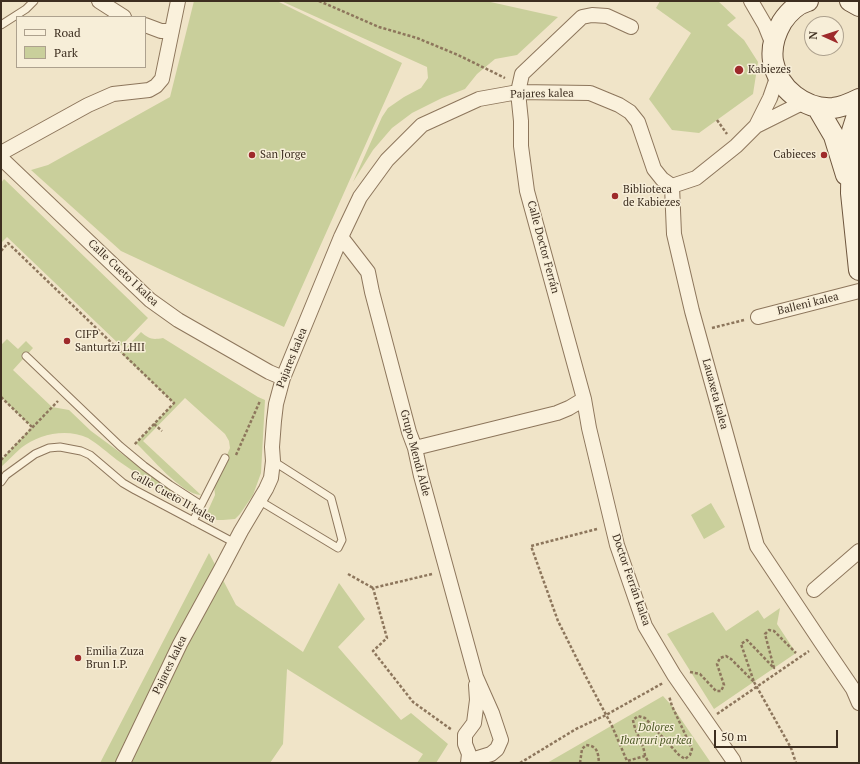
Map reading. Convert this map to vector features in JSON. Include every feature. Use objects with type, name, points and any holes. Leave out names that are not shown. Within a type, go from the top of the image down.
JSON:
[{"type":"street","points":[[99,1],[122,16]]},
{"type":"street","points":[[1,153],[88,105],[113,94],[149,90],[156,86],[162,79],[178,1]]},
{"type":"street","points":[[751,1],[765,25],[773,45]]},
{"type":"street","points":[[850,1],[859,5]]},
{"type":"street","points":[[856,1],[859,5]]},
{"type":"street","points":[[800,2],[786,16],[778,30],[773,45],[773,61],[778,75],[789,91],[811,105],[834,136],[851,193]]},
{"type":"street","points":[[518,92],[522,74],[582,17],[592,15],[607,16],[631,27]]},
{"type":"street","points":[[146,25],[161,31],[172,31]]},
{"type":"street","points":[[672,186],[696,178],[736,146],[756,126],[770,98],[778,75]]},
{"type":"street","name":"Pajares kalea","points":[[123,763],[180,644],[221,568],[260,501],[271,478],[276,404],[283,378],[341,237],[360,197],[387,160],[422,125],[479,99],[518,92],[590,93],[619,105],[630,112],[638,122],[654,169],[662,179],[672,186]]},
{"type":"street","name":"Calle Doctor Ferrán","points":[[518,92],[521,122],[521,146],[527,191],[584,399]]},
{"type":"street","points":[[756,126],[811,105],[834,108],[849,104],[859,99]]},
{"type":"street","points":[[859,109],[852,131],[851,193],[859,270]]},
{"type":"street","name":"Calle Cueto I kalea","points":[[1,158],[150,300],[178,320],[269,372],[283,378]]},
{"type":"street","name":"Lauaxeta kalea","points":[[672,186],[674,234],[698,332],[757,546],[853,689],[859,703]]},
{"type":"street","name":"Grupo Mendi Alde","points":[[341,237],[368,272],[407,424],[476,677],[492,713],[501,740],[497,749],[491,754],[478,758],[473,763]]},
{"type":"street","name":"Balleni kalea","points":[[758,317],[859,291]]},
{"type":"street","points":[[414,448],[557,413],[584,399]]},
{"type":"street","name":"Doctor Ferrán kalea","points":[[584,399],[589,428],[617,545],[645,626],[674,675],[734,763]]},
{"type":"street","points":[[814,590],[827,576],[859,551]]},
{"type":"street","name":"Grupo Mendi Alde","points":[[468,763],[469,754],[465,744],[465,735],[474,723],[478,700],[476,677]]},
{"type":"lane","points":[[1,25],[26,9],[34,1]]},
{"type":"lane","points":[[26,356],[120,446],[170,485],[201,505]]},
{"type":"lane","name":"Calle Cueto II kalea","points":[[1,482],[6,475],[35,454],[49,448],[70,448],[90,455],[123,483],[135,490],[235,543]]},
{"type":"lane","points":[[193,521],[225,458]]},
{"type":"lane","points":[[260,501],[338,548],[342,540],[331,498],[273,461]]},
{"type":"path","points":[[319,1],[379,27],[418,38],[458,55],[505,78]]},
{"type":"path","points":[[717,120],[729,136]]},
{"type":"path","points":[[1,251],[11,240]]},
{"type":"path","points":[[8,244],[174,403],[134,445]]},
{"type":"path","points":[[52,286],[55,282]]},
{"type":"path","points":[[698,332],[758,317]]},
{"type":"path","points":[[119,350],[121,346]]},
{"type":"path","points":[[1,460],[65,394]]},
{"type":"path","points":[[1,397],[32,427]]},
{"type":"path","points":[[234,460],[261,398]]},
{"type":"path","points":[[154,424],[162,431]]},
{"type":"path","points":[[612,525],[531,546],[558,621],[612,726],[627,761],[645,756]]},
{"type":"path","points":[[348,574],[373,588],[432,574]]},
{"type":"path","points":[[373,588],[387,638],[373,651],[413,702],[455,732]]},
{"type":"path","points":[[796,653],[774,631],[769,630],[765,634],[774,668],[747,640],[741,644],[754,682],[791,748],[796,763]]},
{"type":"path","points":[[717,714],[821,642]]},
{"type":"path","points":[[692,673],[700,674],[716,691],[721,691],[724,685],[717,664],[720,658],[726,656],[731,659],[754,682]]},
{"type":"path","points":[[520,763],[576,729],[606,715],[665,682]]},
{"type":"path","points":[[649,763],[645,756],[645,751],[633,720],[638,716],[645,718],[678,755],[685,759],[690,755],[692,749],[672,706]]},
{"type":"path","points":[[580,763],[582,749],[586,745],[592,745],[598,754],[599,763]]},
{"type":"green space","name":"San Jorge","points":[[194,1],[277,1],[402,63],[284,327],[121,251],[31,170],[48,165],[170,97]]},
{"type":"green space","points":[[281,1],[486,1],[558,17],[517,55],[495,59],[477,74],[465,89],[442,98],[412,113],[392,128],[373,150],[353,182],[382,117],[388,108],[421,88],[428,78],[427,67]]},
{"type":"green space","points":[[660,1],[718,1],[736,18],[727,25],[744,40],[758,62],[753,94],[699,133],[672,130],[649,99],[691,33],[656,8]]},
{"type":"green space","points":[[4,179],[148,318],[121,346],[7,237],[1,243],[1,183]]},
{"type":"green space","points":[[141,332],[151,338],[163,338],[265,400],[261,473],[253,495],[235,519],[217,520],[206,515],[215,495],[214,485],[230,448],[229,441],[225,434],[185,398],[143,441],[201,495],[185,489],[176,482],[136,443],[174,403],[121,353]]},
{"type":"green space","points":[[7,339],[18,349],[26,341],[33,348],[13,370],[52,407],[69,410],[91,431],[171,490],[168,494],[117,460],[88,438],[71,433],[53,434],[36,439],[21,448],[1,467],[1,460],[32,427],[1,397],[1,345]]},
{"type":"green space","points":[[711,503],[725,527],[704,539],[691,515]]},
{"type":"green space","points":[[209,553],[236,605],[303,652],[339,583],[365,619],[338,647],[401,720],[411,713],[448,744],[436,763],[417,763],[423,754],[287,669],[283,744],[270,763],[100,763]]},
{"type":"green space","points":[[780,608],[777,624],[796,653],[714,709],[667,634],[713,612],[726,631],[758,610],[764,619]]},
{"type":"green space","name":"Dolores Ibarruri parkea","points":[[663,696],[672,706],[711,763],[547,763]]},
{"type":"place","name":"Kabiezes","points":[[739,70]]},
{"type":"place","name":"San Jorge","points":[[252,155]]},
{"type":"place","name":"Cabieces","points":[[824,155]]},
{"type":"place","name":"Biblioteca de Kabiezes","points":[[615,196]]},
{"type":"place","name":"CIFP Santurtzi LHII","points":[[67,341]]},
{"type":"place","name":"Emilia Zuza Brun I.P.","points":[[78,658]]}]
